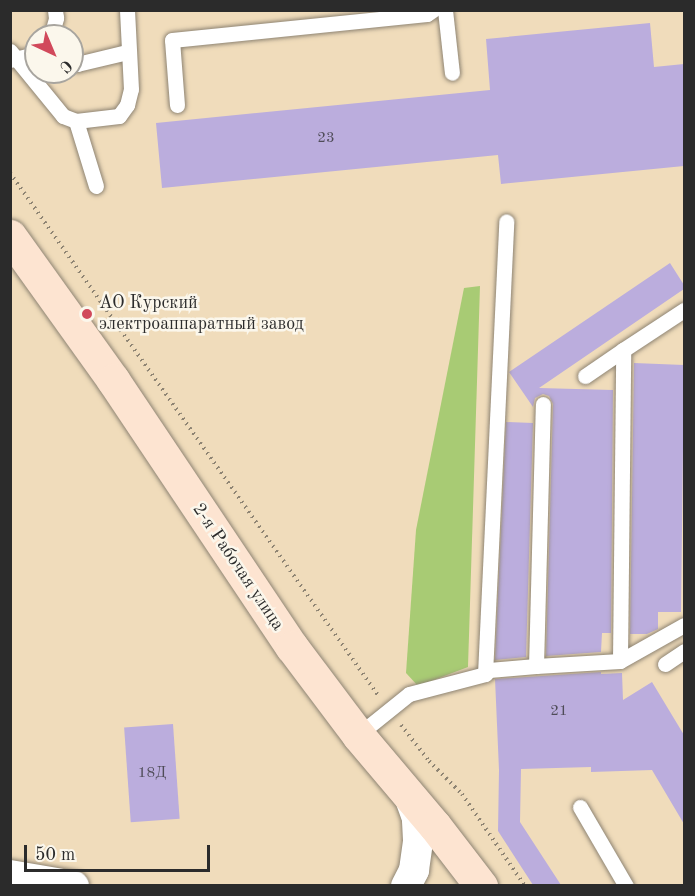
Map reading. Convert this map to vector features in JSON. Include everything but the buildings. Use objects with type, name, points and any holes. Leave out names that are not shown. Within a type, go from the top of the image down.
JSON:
[{"type":"main road","name":"2-я Рабочая улица","points":[[10,236],[113,380],[292,647],[358,735],[481,885]]},
{"type":"street","points":[[406,885],[414,870],[418,840],[417,818],[409,796]]},
{"type":"street","points":[[10,875],[74,885]]},
{"type":"lane","points":[[12,57],[63,116],[76,122],[119,116],[127,105],[131,89],[127,10]]},
{"type":"lane","points":[[177,105],[172,40],[426,14],[433,10]]},
{"type":"lane","points":[[445,10],[452,73]]},
{"type":"lane","points":[[84,62],[128,52]]},
{"type":"lane","points":[[76,122],[96,186]]},
{"type":"lane","points":[[485,674],[506,221]]},
{"type":"lane","points":[[585,376],[684,310]]},
{"type":"lane","points":[[620,661],[623,350]]},
{"type":"lane","points":[[536,666],[543,404]]},
{"type":"lane","points":[[358,735],[409,694],[485,674],[489,670],[620,661],[684,625]]},
{"type":"lane","points":[[665,664],[684,651]]},
{"type":"lane","points":[[580,807],[626,885]]},
{"type":"path","points":[[10,173],[389,711],[429,760],[462,794],[525,885]]},
{"type":"green space","points":[[480,286],[468,667],[418,686],[406,673],[416,530],[464,288]]},
{"type":"place","name":"АО Курский электроаппаратный завод","points":[[87,314]]}]
